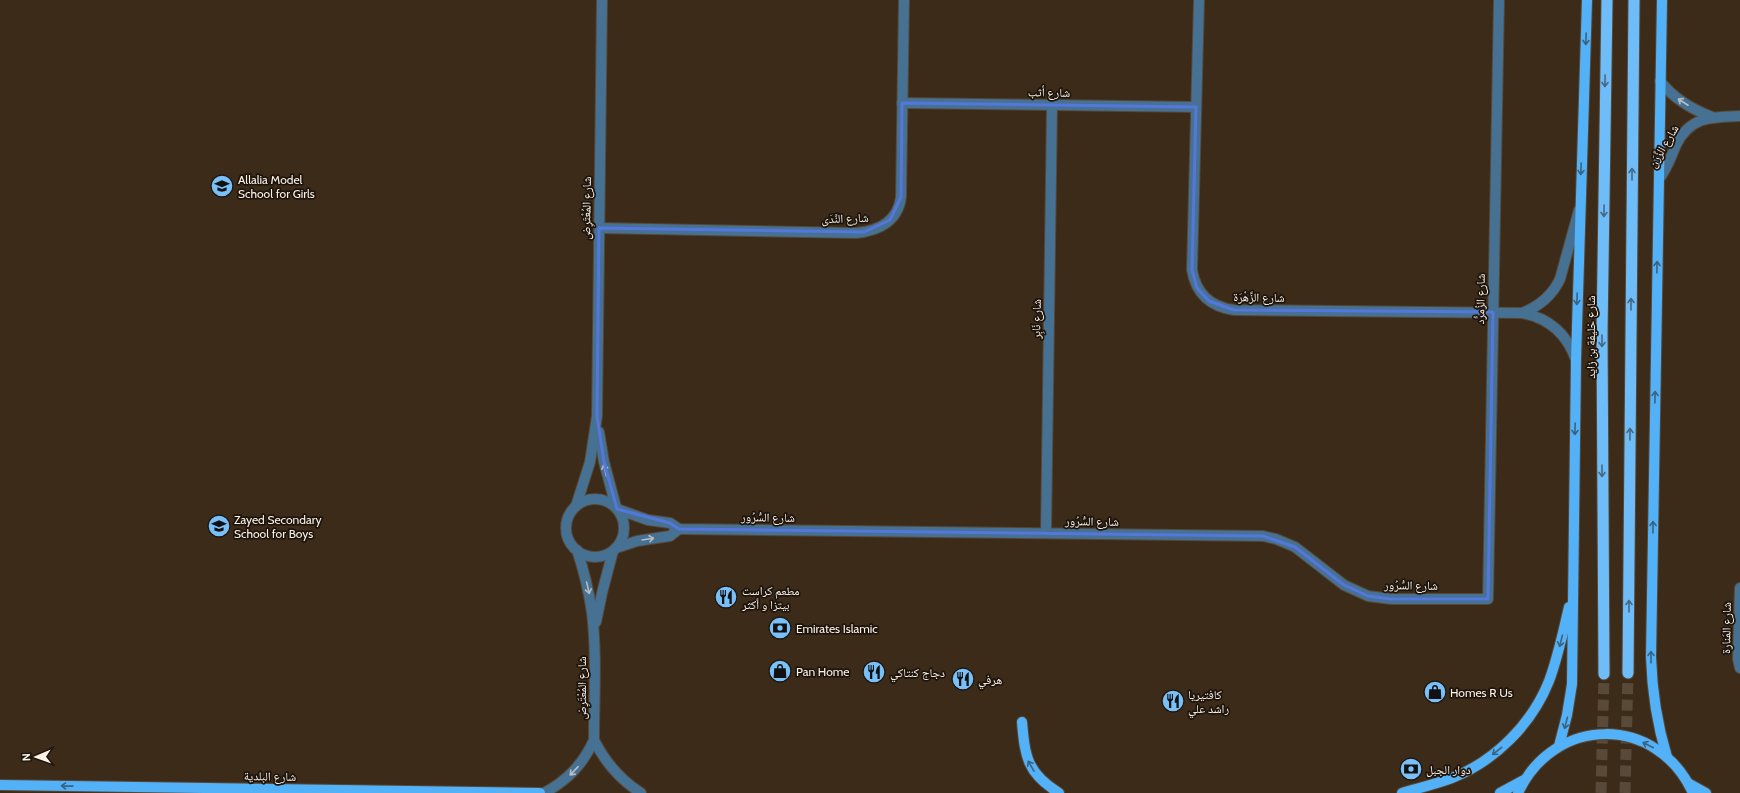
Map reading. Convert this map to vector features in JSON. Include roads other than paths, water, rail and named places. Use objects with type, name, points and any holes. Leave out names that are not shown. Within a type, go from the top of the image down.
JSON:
[{"type":"highway","name":"شارع خليفة بن زايد","points":[[1604,674],[1602,333],[1607,0]]},
{"type":"highway","points":[[1628,674],[1634,0]]},
{"type":"main road","points":[[1559,746],[1568,715],[1572,684],[1576,360],[1587,0]]},
{"type":"main road","points":[[1662,0],[1658,179],[1652,664],[1657,718],[1667,757]]},
{"type":"main road","points":[[1402,793],[1434,784],[1470,769],[1497,751],[1516,733],[1537,706],[1549,681],[1556,662],[1573,590]]},
{"type":"main road","points":[[1022,722],[1024,747],[1029,764],[1047,786],[1059,793]]},
{"type":"main road","points":[[1518,793],[1524,780],[1545,755],[1574,739],[1590,735],[1607,734],[1639,740],[1654,747],[1679,769],[1693,793]]},
{"type":"main road","points":[[1500,793],[1524,780]]},
{"type":"main road","points":[[1688,783],[1706,793]]},
{"type":"main road","name":"شارع البلدية","points":[[0,785],[540,793]]},
{"type":"street","name":"شارع المُعْتَرِض","points":[[576,506],[590,462],[597,416],[602,0]]},
{"type":"street","name":"شارع النَّدَى","points":[[599,228],[856,233],[874,230],[890,220],[900,203],[904,0]]},
{"type":"street","name":"شارع الزَّهْرَة","points":[[1199,0],[1192,270],[1197,288],[1209,301],[1216,306],[1234,310],[1522,313],[1543,319],[1556,328],[1567,340],[1576,360]]},
{"type":"street","name":"شارع الزُمرُّد","points":[[1488,599],[1499,0]]},
{"type":"street","name":"شارع الزِّرَن","points":[[1660,81],[1676,98],[1693,109],[1712,117]]},
{"type":"street","name":"شارع أثب","points":[[902,103],[1196,107]]},
{"type":"street","name":"شارع نَابِر","points":[[1046,533],[1052,105]]},
{"type":"street","name":"شارع الزِّرَن","points":[[1658,179],[1668,164],[1680,138],[1686,130],[1694,124],[1712,117],[1740,116]]},
{"type":"street","name":"شارع الزَّهْرَة","points":[[1522,313],[1541,304],[1555,288],[1560,279],[1580,204]]},
{"type":"street","name":"شارع المُعْتَرِض","points":[[597,416],[604,462],[616,508]]},
{"type":"street","points":[[596,499],[610,503],[616,508],[621,515],[624,528],[623,536],[614,549],[607,554],[595,557],[583,554],[569,541],[566,527],[571,512],[576,506],[588,500],[596,499]]},
{"type":"street","name":"شارع السُّرُور","points":[[616,508],[648,520],[670,524],[679,530],[1263,536],[1276,539],[1295,547],[1344,585],[1368,596],[1391,599],[1488,599]]},
{"type":"street","name":"شارع السُّرُور","points":[[614,549],[637,541],[670,536],[679,530]]},
{"type":"street","name":"شارع المُعْتَرِض","points":[[594,636],[602,593],[614,549]]},
{"type":"street","name":"شارع المُعْتَرِض","points":[[544,793],[569,777],[588,754],[594,740],[594,636],[589,592],[577,550]]},
{"type":"street","name":"شارع المَنارة","points":[[1740,588],[1738,659],[1740,668]]},
{"type":"street","name":"شارع المُعْتَرِض","points":[[594,740],[609,766],[619,777],[641,793]]},
{"type":"tunnel","points":[[1625,793],[1628,673]]},
{"type":"tunnel","points":[[1601,793],[1604,674]]},
{"type":"place","name":"Allalia Model School for Girls","points":[[222,186]]},
{"type":"place","name":"Zayed Secondary School for Boys","points":[[219,526]]},
{"type":"place","name":"مطعم كراست بيتزا و أكثر","points":[[726,597]]},
{"type":"place","name":"Emirates Islamic","points":[[780,628]]},
{"type":"place","name":"Pan Home","points":[[780,671]]},
{"type":"place","name":"دجاج كنتاكي","points":[[874,672]]},
{"type":"place","name":"هرفي","points":[[963,679]]},
{"type":"place","name":"Homes R Us","points":[[1435,692]]},
{"type":"place","name":"كافتيريا راشد علي","points":[[1173,701]]},
{"type":"place","name":"دوار الجبل","points":[[1411,769]]}]
